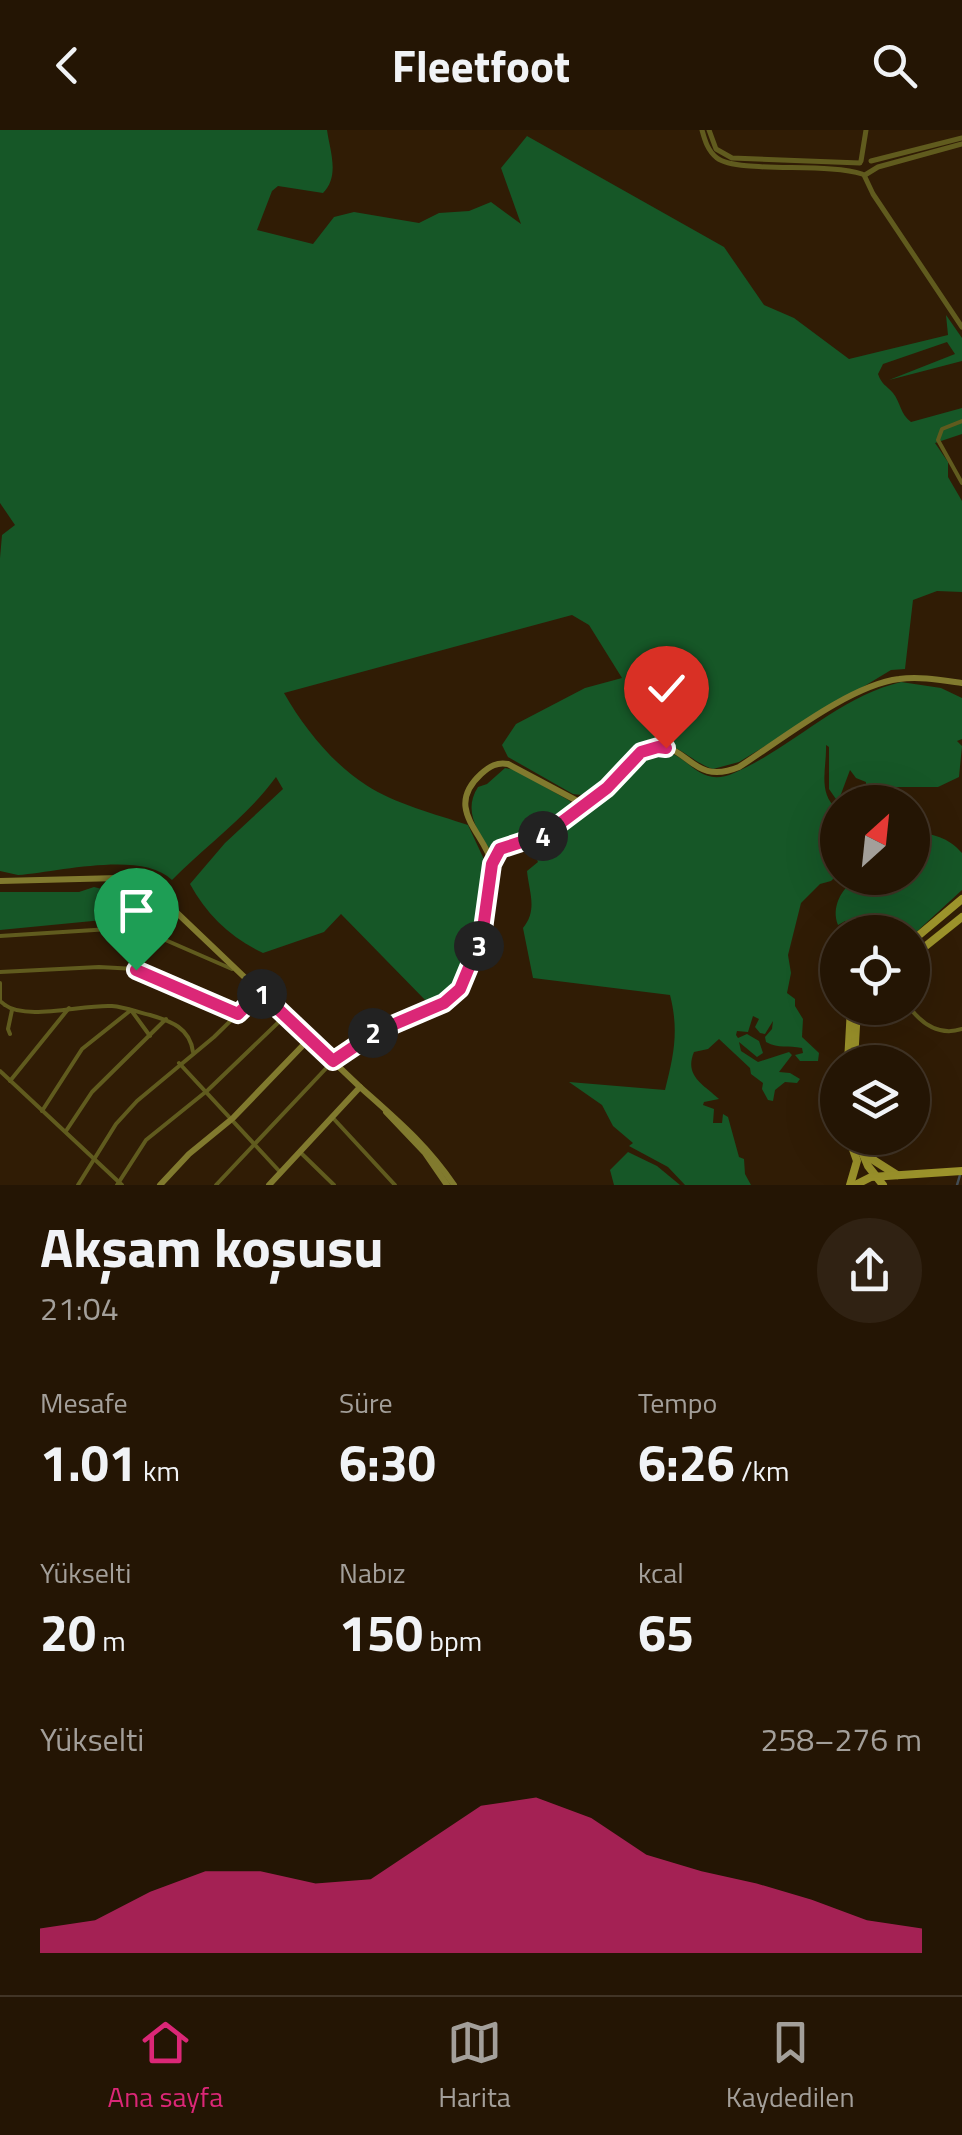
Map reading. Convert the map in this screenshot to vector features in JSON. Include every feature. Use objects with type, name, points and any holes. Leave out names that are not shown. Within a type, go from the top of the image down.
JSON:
[{"type":"main road","points":[[333,1061],[376,1032],[444,1003],[460,989],[482,936],[496,854],[506,845],[546,834],[607,788],[641,752],[650,748],[675,751],[708,772],[722,773],[739,767],[877,684],[909,678],[962,683]]},
{"type":"main road","points":[[492,864],[467,812],[470,789],[490,767],[503,762],[515,766],[583,804]]},
{"type":"main road","points":[[0,881],[119,878],[144,885],[360,1087],[394,1114],[430,1150],[451,1185]]},
{"type":"main road","points":[[930,926],[962,899]]},
{"type":"main road","points":[[930,943],[962,918]]},
{"type":"main road","points":[[160,1185],[189,1154],[233,1118],[309,1038]]},
{"type":"main road","points":[[268,1185],[360,1087]]},
{"type":"main road","points":[[858,1155],[858,1184]]},
{"type":"main road","points":[[858,1155],[858,1184]]},
{"type":"main road","points":[[861,1155],[880,1182]]},
{"type":"main road","points":[[864,1155],[901,1177]]},
{"type":"main road","points":[[858,1184],[962,1172]]},
{"type":"street","points":[[706,130],[716,149],[732,158],[865,162],[962,141]]},
{"type":"street","points":[[706,130],[710,150],[726,163],[868,173],[962,141]]},
{"type":"street","points":[[866,130],[863,148],[873,194],[962,328]]},
{"type":"street","points":[[865,162],[868,173]]},
{"type":"street","points":[[962,421],[942,429],[938,440],[962,483]]},
{"type":"street","points":[[0,936],[110,929],[146,932],[196,951],[240,974]]},
{"type":"street","points":[[0,972],[98,967],[136,970],[238,1014]]},
{"type":"street","points":[[0,983],[0,1001],[12,1010],[115,1006],[166,1020],[191,1038],[193,1053]]},
{"type":"street","points":[[78,1185],[116,1124],[179,1062],[260,992]]},
{"type":"street","points":[[0,1012],[5,1006]]},
{"type":"street","points":[[10,1081],[69,1008]]},
{"type":"street","points":[[10,1034],[12,1010]]},
{"type":"street","points":[[131,1010],[150,1036]]},
{"type":"street","points":[[42,1111],[82,1049],[131,1010]]},
{"type":"street","points":[[0,1072],[119,1184],[146,1140],[208,1090],[286,1016]]},
{"type":"street","points":[[65,1133],[92,1092],[166,1020]]},
{"type":"street","points":[[930,1025],[947,1032],[962,1029]]},
{"type":"street","points":[[216,1185],[333,1061]]},
{"type":"street","points":[[179,1062],[281,1173]]},
{"type":"street","points":[[333,1118],[395,1185]]},
{"type":"street","points":[[300,1152],[334,1185]]},
{"type":"green space","points":[[0,130],[327,130],[332,163],[328,186],[323,193],[278,186],[272,191],[257,230],[313,244],[334,217],[354,212],[419,223],[439,213],[469,211],[491,202],[521,224],[501,168],[527,136],[724,247],[764,305],[794,318],[849,359],[948,335],[946,315],[962,338],[962,361],[889,380],[955,354],[947,342],[883,364],[878,374],[911,422],[962,408],[962,434],[935,443],[948,462],[948,477],[962,501],[962,592],[937,591],[913,600],[905,669],[891,670],[739,762],[713,769],[672,747],[657,744],[634,754],[598,790],[586,794],[573,794],[508,757],[502,745],[516,724],[585,688],[622,678],[589,625],[572,615],[284,693],[320,744],[366,785],[390,798],[468,825],[488,868],[478,936],[463,976],[442,998],[429,1004],[341,914],[324,932],[263,953],[230,933],[197,895],[190,884],[225,843],[283,789],[276,777],[239,818],[172,880],[158,871],[121,864],[18,875],[0,871],[0,558],[2,535],[15,525],[0,503]]},
{"type":"green space","points":[[901,682],[941,688],[962,698],[962,739],[957,741],[962,746],[959,777],[938,787],[866,785],[850,770],[844,785],[829,785],[826,745],[825,785],[820,785],[820,884],[801,903],[788,955],[791,973],[787,993],[795,999],[803,1019],[802,1037],[819,1053],[818,1061],[800,1061],[795,1055],[803,1053],[802,1048],[766,1042],[773,1021],[765,1034],[760,1033],[755,1027],[759,1019],[753,1016],[748,1032],[737,1031],[736,1035],[738,1038],[747,1034],[759,1041],[763,1053],[757,1057],[739,1042],[741,1051],[758,1062],[789,1052],[792,1055],[779,1072],[800,1079],[797,1083],[785,1082],[775,1090],[773,1101],[768,1100],[763,1083],[751,1074],[750,1068],[719,1039],[708,1049],[694,1052],[693,1073],[719,1099],[703,1105],[714,1109],[713,1123],[722,1123],[723,1114],[728,1117],[751,1185],[685,1185],[668,1167],[629,1146],[633,1143],[613,1126],[602,1105],[569,1082],[665,1090],[674,1042],[670,995],[533,978],[523,928],[531,908],[527,871],[538,862],[533,851],[607,793],[651,752],[669,752],[701,773],[721,777],[755,763],[878,689]]},
{"type":"green space","points":[[505,768],[570,801],[572,806],[542,831],[510,838],[491,851],[477,828],[472,804],[478,787]]},
{"type":"green space","points":[[930,835],[951,843],[962,853],[962,890],[930,919],[930,915],[836,915],[842,895],[930,895]]},
{"type":"green space","points":[[94,887],[110,891],[103,920],[0,930],[0,892],[79,892]]},
{"type":"green space","points":[[628,1152],[657,1166],[680,1185],[614,1185],[610,1170]]},
{"type":"waterway","points":[[957,1185],[960,1175]]},
{"type":"route","points":[[136,970],[238,1014],[260,992],[333,1061],[354,1044],[444,1003],[460,989],[482,936],[492,864],[500,849],[546,834],[607,788],[641,752],[666,748]]}]
